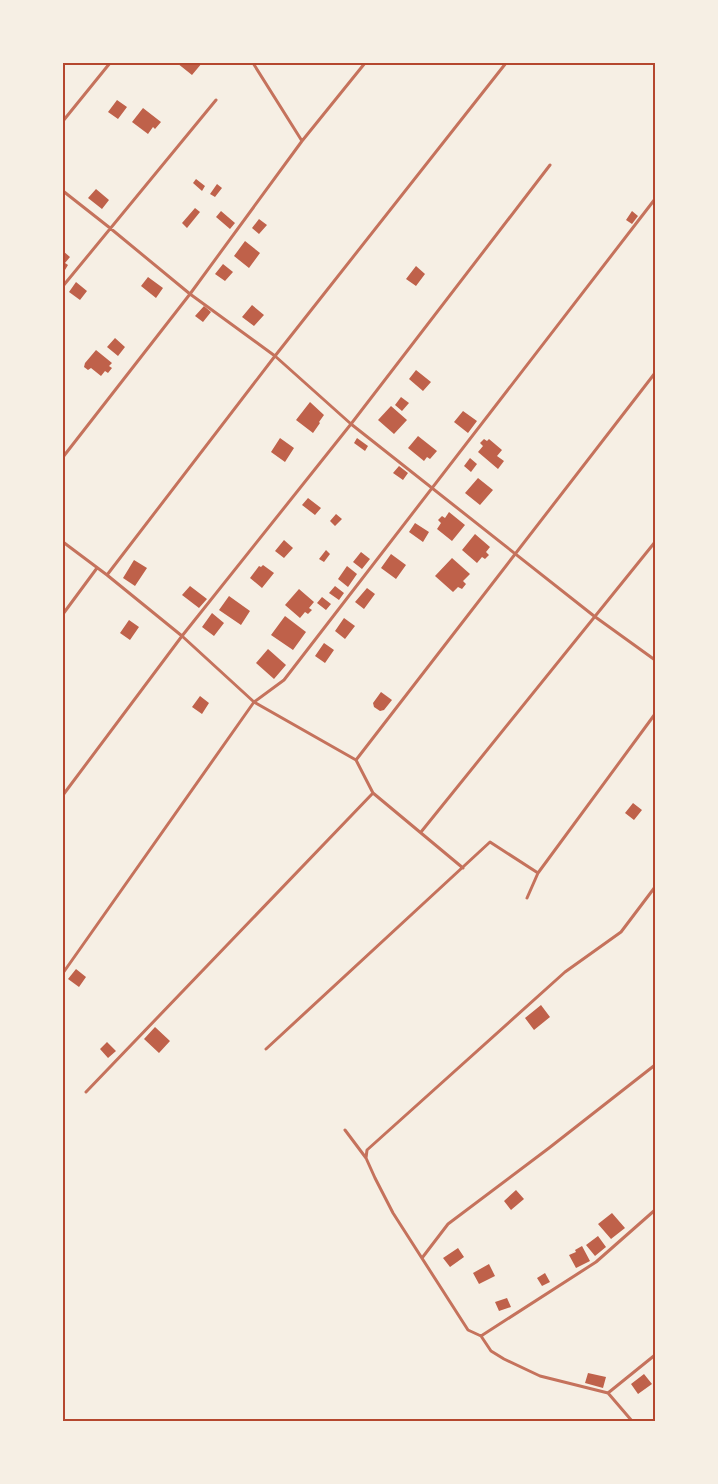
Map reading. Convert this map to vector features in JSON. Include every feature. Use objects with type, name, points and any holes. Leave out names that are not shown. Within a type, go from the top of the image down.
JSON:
[{"type":"lane","points":[[63,121],[110,63]]},
{"type":"lane","points":[[253,63],[303,141]]},
{"type":"lane","points":[[63,457],[365,63]]},
{"type":"lane","points":[[107,575],[275,356],[506,63]]},
{"type":"lane","points":[[63,286],[216,100]]},
{"type":"lane","points":[[63,795],[182,636],[351,424],[550,165]]},
{"type":"lane","points":[[63,191],[190,294],[275,356],[351,424],[432,489],[594,616],[655,660]]},
{"type":"lane","points":[[63,973],[254,702],[284,680],[655,199]]},
{"type":"lane","points":[[356,760],[655,373]]},
{"type":"lane","points":[[63,542],[182,636],[254,702],[356,760],[373,793],[463,868]]},
{"type":"lane","points":[[420,832],[655,542]]},
{"type":"lane","points":[[63,614],[97,568]]},
{"type":"lane","points":[[526,898],[538,873],[655,714]]},
{"type":"lane","points":[[86,1092],[373,793]]},
{"type":"lane","points":[[266,1049],[490,842],[538,873]]},
{"type":"lane","points":[[366,1158],[367,1150],[565,972],[621,932],[655,887]]},
{"type":"lane","points":[[422,1258],[448,1224],[655,1065]]},
{"type":"lane","points":[[345,1130],[366,1158],[393,1213],[468,1330],[481,1336],[490,1352],[540,1376],[608,1393],[632,1421]]},
{"type":"lane","points":[[481,1336],[596,1262],[655,1210]]},
{"type":"lane","points":[[608,1393],[655,1355]]},
{"type":"building","points":[[177,63],[202,63],[192,75]]},
{"type":"building","points":[[117,100],[127,107],[118,119],[108,112]]},
{"type":"building","points":[[143,108],[161,122],[148,134],[132,122]]},
{"type":"building","points":[[196,179],[205,186],[202,191],[193,183]]},
{"type":"building","points":[[217,184],[222,188],[215,197],[210,194]]},
{"type":"building","points":[[96,189],[109,200],[102,209],[88,198]]},
{"type":"building","points":[[195,208],[200,212],[187,228],[182,223]]},
{"type":"building","points":[[221,211],[235,223],[230,229],[216,217]]},
{"type":"building","points":[[632,211],[638,216],[632,224],[626,220]]},
{"type":"building","points":[[259,219],[267,225],[259,234],[252,228]]},
{"type":"building","points":[[245,241],[260,253],[249,268],[234,256]]},
{"type":"building","points":[[63,251],[70,257],[65,263],[68,265],[65,270],[63,268]]},
{"type":"building","points":[[223,264],[233,272],[225,281],[215,274]]},
{"type":"building","points":[[416,266],[425,274],[416,286],[406,279]]},
{"type":"building","points":[[148,277],[163,288],[156,298],[141,286]]},
{"type":"building","points":[[76,282],[87,291],[80,300],[69,292]]},
{"type":"building","points":[[252,305],[264,315],[254,326],[242,317]]},
{"type":"building","points":[[204,306],[211,312],[203,322],[195,316]]},
{"type":"building","points":[[115,338],[125,347],[118,356],[107,347]]},
{"type":"building","points":[[96,350],[112,363],[109,366],[112,368],[108,373],[105,371],[101,376],[91,368],[88,370],[84,367]]},
{"type":"building","points":[[416,370],[431,382],[423,391],[409,379]]},
{"type":"building","points":[[401,397],[409,403],[402,411],[395,405]]},
{"type":"building","points":[[310,402],[324,415],[313,433],[296,420]]},
{"type":"building","points":[[391,406],[407,420],[394,434],[378,420]]},
{"type":"building","points":[[463,411],[477,421],[468,433],[454,422]]},
{"type":"building","points":[[418,436],[437,451],[430,459],[427,457],[424,461],[408,448]]},
{"type":"building","points":[[280,438],[294,448],[285,462],[271,452]]},
{"type":"building","points":[[357,438],[368,446],[365,451],[354,443]]},
{"type":"building","points":[[484,439],[487,441],[489,439],[502,450],[497,456],[504,461],[498,469],[478,452],[483,446],[480,443]]},
{"type":"building","points":[[470,458],[477,464],[471,472],[464,466]]},
{"type":"building","points":[[399,466],[408,473],[403,480],[393,473]]},
{"type":"building","points":[[478,478],[493,490],[480,505],[465,493]]},
{"type":"building","points":[[308,498],[321,508],[315,515],[302,505]]},
{"type":"building","points":[[449,512],[465,525],[452,541],[437,529],[441,523],[438,520],[442,516],[445,518]]},
{"type":"building","points":[[336,514],[342,519],[335,526],[330,521]]},
{"type":"building","points":[[415,523],[429,532],[423,542],[409,532]]},
{"type":"building","points":[[475,534],[490,547],[486,552],[489,555],[485,559],[482,557],[477,563],[462,550]]},
{"type":"building","points":[[284,540],[293,548],[284,558],[275,551]]},
{"type":"building","points":[[326,550],[330,554],[324,562],[319,559]]},
{"type":"building","points":[[361,552],[370,559],[362,569],[353,562]]},
{"type":"building","points":[[391,554],[406,565],[396,579],[381,568]]},
{"type":"building","points":[[452,558],[470,574],[463,581],[466,584],[462,589],[458,587],[453,592],[435,576]]},
{"type":"building","points":[[134,560],[147,568],[135,586],[123,578]]},
{"type":"building","points":[[263,565],[274,573],[262,588],[250,578],[259,566]]},
{"type":"building","points":[[347,566],[357,574],[348,587],[338,579]]},
{"type":"building","points":[[190,586],[207,599],[199,608],[182,595]]},
{"type":"building","points":[[335,586],[344,593],[339,600],[329,593]]},
{"type":"building","points":[[367,588],[375,594],[364,609],[355,602]]},
{"type":"building","points":[[299,589],[314,602],[309,608],[312,610],[308,614],[305,612],[300,618],[285,605]]},
{"type":"building","points":[[229,596],[250,611],[241,625],[219,610]]},
{"type":"building","points":[[322,597],[331,604],[326,610],[317,603]]},
{"type":"building","points":[[212,613],[224,623],[214,636],[202,627]]},
{"type":"building","points":[[285,616],[306,632],[293,650],[271,635]]},
{"type":"building","points":[[344,618],[355,626],[345,639],[335,631]]},
{"type":"building","points":[[129,620],[139,627],[130,640],[120,633]]},
{"type":"building","points":[[324,643],[334,650],[325,663],[315,656]]},
{"type":"building","points":[[268,649],[286,665],[274,679],[256,663]]},
{"type":"building","points":[[381,692],[392,700],[384,710],[380,711],[374,707],[373,703]]},
{"type":"building","points":[[200,696],[209,703],[202,714],[192,707]]},
{"type":"building","points":[[633,803],[642,810],[634,820],[625,813]]},
{"type":"building","points":[[76,969],[86,977],[79,987],[68,979]]},
{"type":"building","points":[[541,1005],[550,1017],[534,1030],[525,1018]]},
{"type":"building","points":[[155,1027],[170,1041],[159,1053],[144,1039]]},
{"type":"building","points":[[107,1042],[116,1051],[108,1058],[100,1049]]},
{"type":"building","points":[[516,1190],[524,1199],[511,1210],[504,1201]]},
{"type":"building","points":[[612,1213],[625,1228],[611,1239],[598,1224]]},
{"type":"building","points":[[598,1236],[606,1247],[595,1256],[586,1245]]},
{"type":"building","points":[[582,1246],[590,1261],[576,1268],[569,1255]]},
{"type":"building","points":[[458,1248],[464,1257],[450,1267],[443,1258]]},
{"type":"building","points":[[489,1264],[495,1276],[479,1284],[473,1273]]},
{"type":"building","points":[[545,1273],[550,1282],[542,1286],[537,1278]]},
{"type":"building","points":[[507,1298],[511,1307],[499,1311],[495,1302]]},
{"type":"building","points":[[588,1373],[606,1377],[603,1388],[585,1383]]},
{"type":"building","points":[[644,1374],[652,1384],[638,1394],[631,1384]]}]
